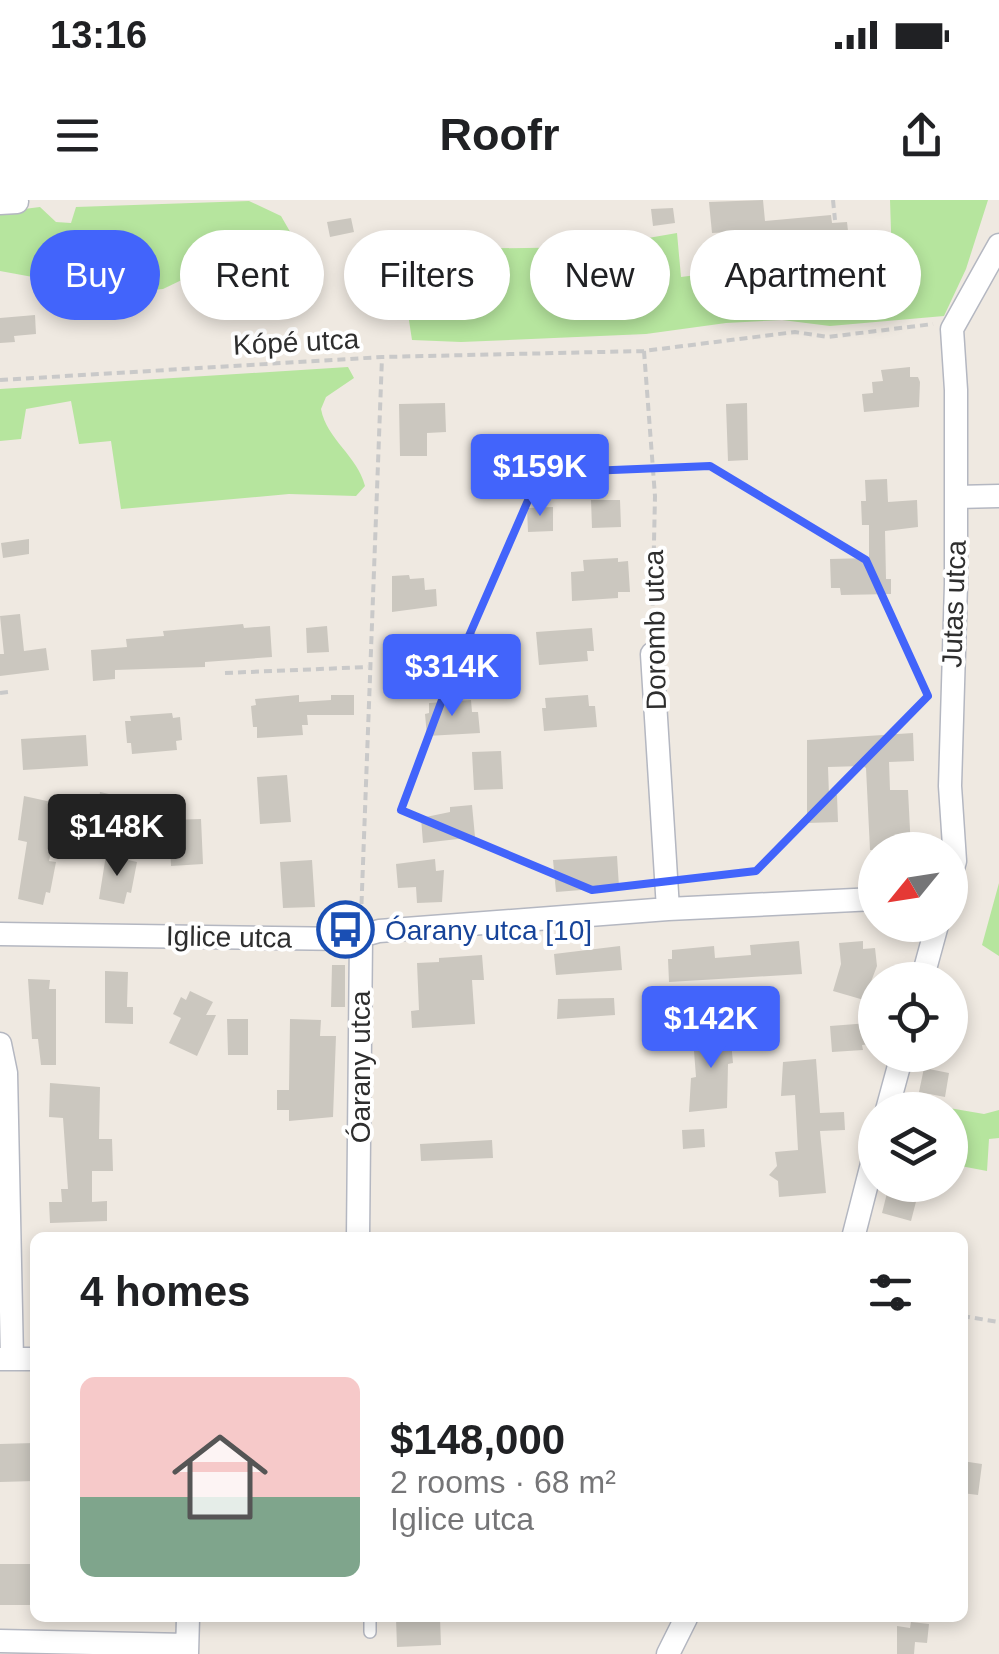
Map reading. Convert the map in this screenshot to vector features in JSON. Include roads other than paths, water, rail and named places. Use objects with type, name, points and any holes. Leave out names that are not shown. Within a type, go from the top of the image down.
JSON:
[{"type":"street","name":"Jutas utca","points":[[953,832],[950,786],[956,497],[952,329],[999,246]]},
{"type":"street","points":[[956,497],[999,496]]},
{"type":"street","name":"Doromb utca","points":[[652,654],[668,909]]},
{"type":"street","name":"Iglice utca","points":[[0,934],[350,939],[379,931],[668,909],[858,900]]},
{"type":"street","name":"Óarany utca","points":[[358,1232],[360,937]]},
{"type":"street","points":[[0,1044],[16,1359]]},
{"type":"street","points":[[855,1232],[863,1202]]},
{"type":"street","points":[[0,1641],[187,1650],[188,1622]]},
{"type":"street","points":[[668,1654],[684,1622]]},
{"type":"lane","points":[[370,1622],[370,1632]]},
{"type":"place","name":"Óarany utca [10]","points":[[346,930]]}]
